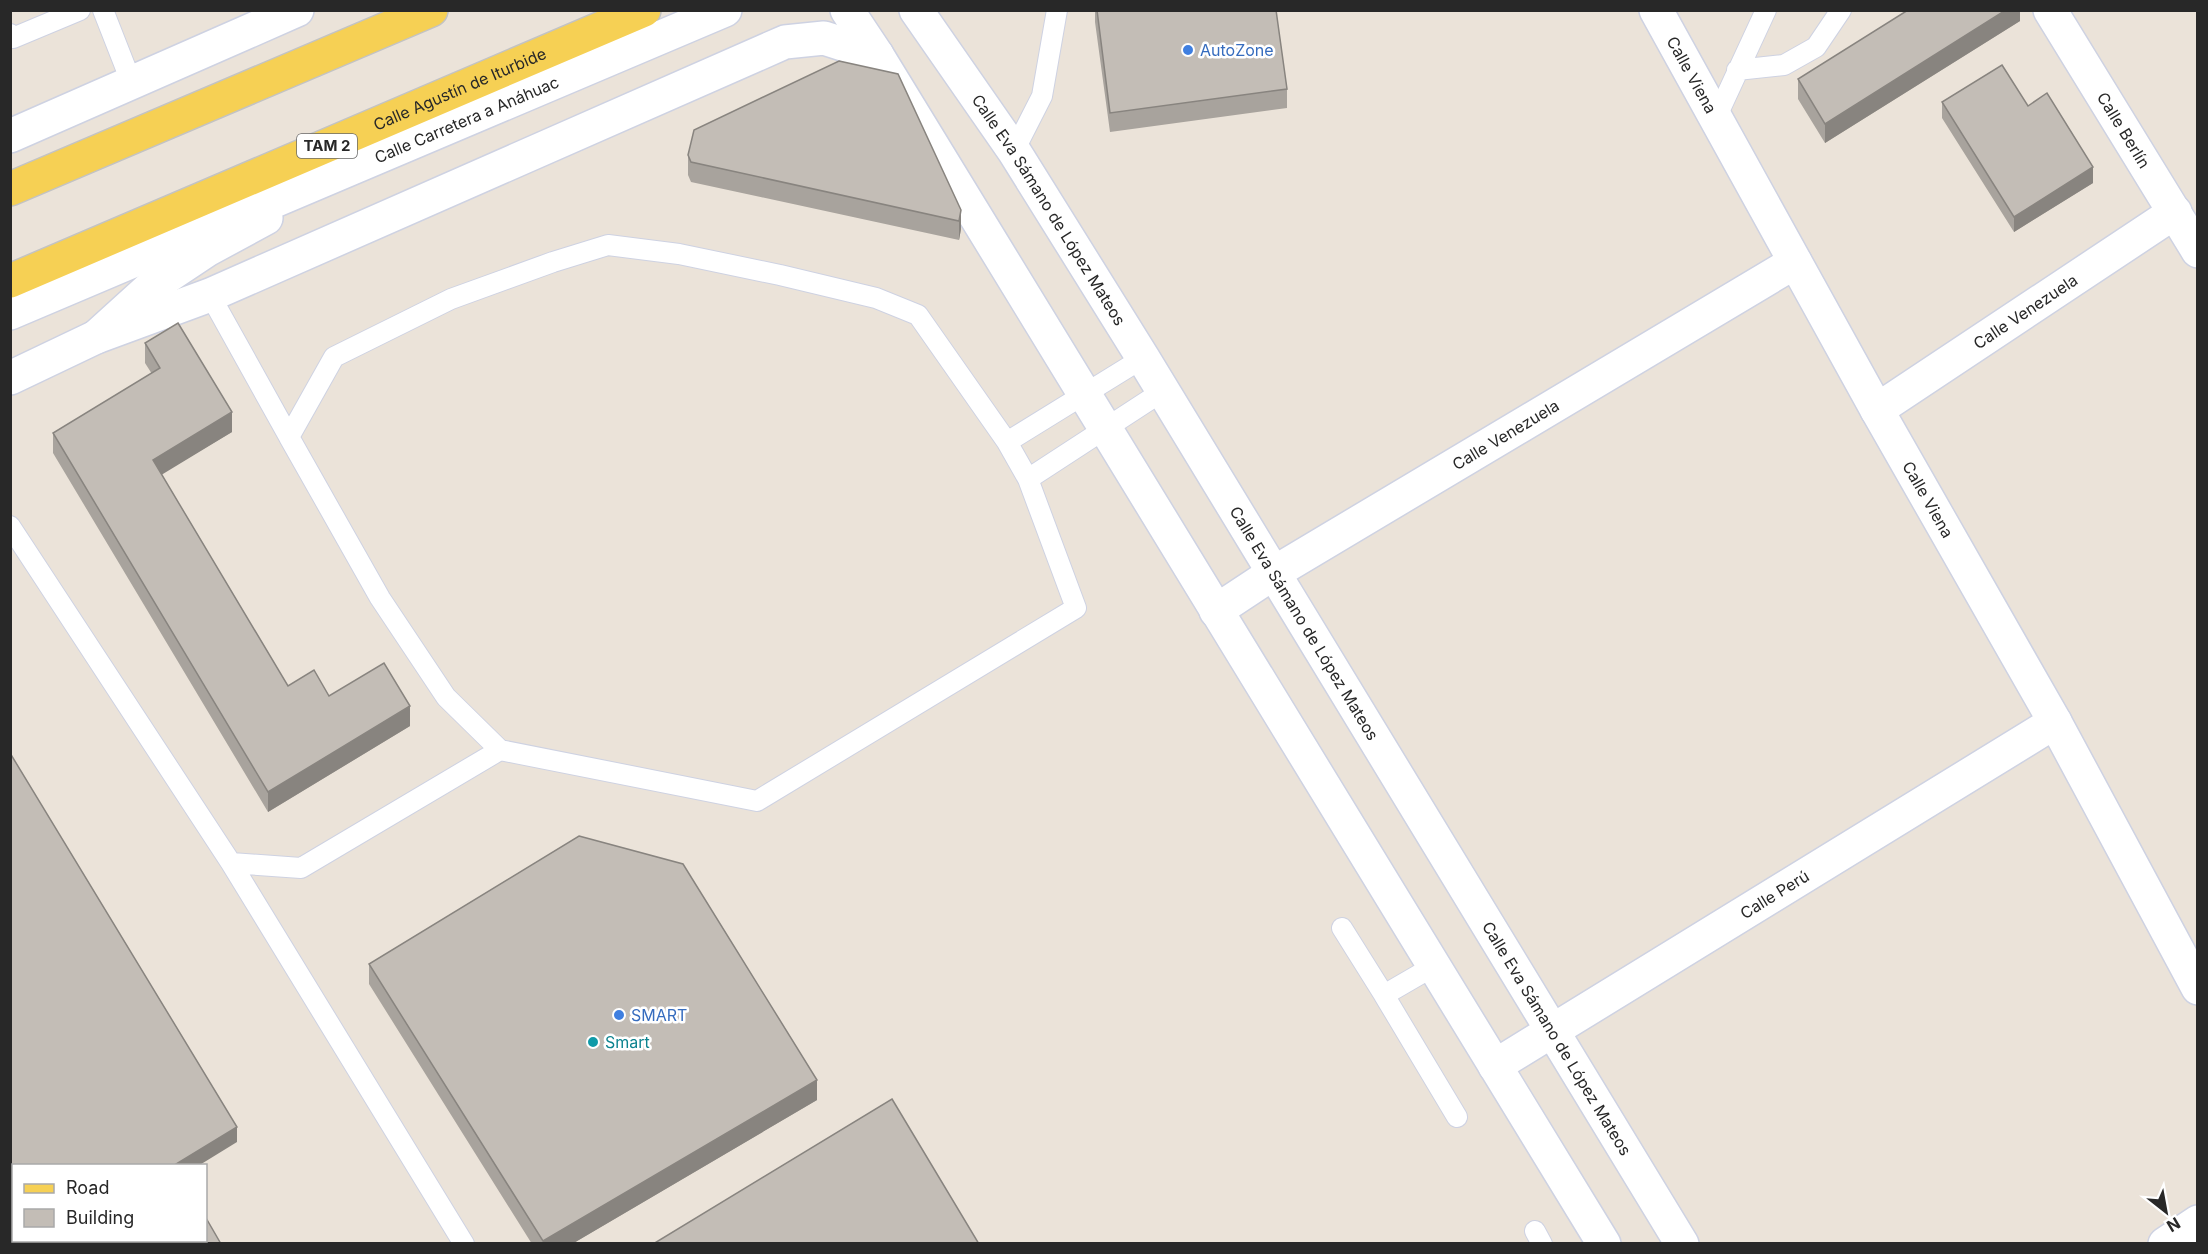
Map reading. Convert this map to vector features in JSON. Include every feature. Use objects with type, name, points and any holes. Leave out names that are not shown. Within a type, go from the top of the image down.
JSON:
[{"type":"main road","points":[[10,189],[431,10]]},
{"type":"main road","name":"Calle Agustín de Iturbide","points":[[10,281],[644,10]]},
{"type":"street","name":"Calle Carretera a Anáhuac","points":[[10,313],[725,10]]},
{"type":"street","points":[[847,10],[877,55],[1604,1244]]},
{"type":"street","name":"Calle Viena","points":[[1656,10],[1877,410],[2055,722],[2198,988]]},
{"type":"street","name":"Calle Berlín","points":[[2050,10],[2198,251]]},
{"type":"street","name":"Calle Eva Sámano de López Mateos","points":[[916,11],[1014,152],[1143,358],[1272,574],[1682,1244]]},
{"type":"street","points":[[10,136],[132,84],[288,12]]},
{"type":"street","points":[[10,378],[96,337],[210,295],[785,42],[824,38],[877,55]]},
{"type":"street","points":[[96,337],[150,288],[207,250],[342,171]]},
{"type":"street","name":"Calle Venezuela","points":[[1877,410],[2175,212]]},
{"type":"street","name":"Calle Venezuela","points":[[1216,611],[1272,574],[1795,262]]},
{"type":"street","name":"Calle Perú","points":[[1495,1066],[2055,722]]},
{"type":"street","points":[[2165,1244],[2198,1222]]},
{"type":"lane","points":[[10,34],[13,38],[80,10]]},
{"type":"lane","points":[[103,10],[132,84]]},
{"type":"lane","points":[[1014,152],[1042,96],[1057,10]]},
{"type":"lane","points":[[1716,118],[1766,10]]},
{"type":"lane","points":[[1737,70],[1784,65],[1816,47],[1841,10]]},
{"type":"lane","points":[[210,295],[289,437],[386,608],[446,697],[500,750],[757,801],[1076,608],[1028,479],[1007,442],[918,315],[876,298],[780,275],[679,254],[608,245],[553,262],[451,299],[334,357],[289,437]]},
{"type":"lane","points":[[1007,442],[1143,358]]},
{"type":"lane","points":[[1028,479],[1163,391]]},
{"type":"lane","points":[[10,526],[231,863],[464,1244]]},
{"type":"lane","points":[[231,863],[301,868],[500,750]]},
{"type":"lane","points":[[1342,928],[1457,1117]]},
{"type":"lane","points":[[1384,995],[1434,966]]},
{"type":"building","points":[[1097,10],[1276,10],[1287,89],[1110,113]]},
{"type":"building","points":[[1908,10],[2006,10],[1825,124],[1798,79]]},
{"type":"building","points":[[839,61],[898,74],[961,210],[959,221],[691,162],[688,155],[694,130]]},
{"type":"building","points":[[2002,65],[2028,106],[2047,93],[2093,167],[2014,217],[1942,102]]},
{"type":"building","points":[[178,323],[232,412],[153,460],[288,686],[314,670],[329,696],[384,663],[410,706],[268,792],[53,433],[160,368],[145,343]]},
{"type":"building","points":[[10,753],[237,1127],[176,1164],[12,1164],[12,1242],[207,1242],[207,1220],[221,1244],[10,1244]]},
{"type":"building","name":"Smart","points":[[579,836],[683,864],[817,1080],[543,1241],[369,964]]},
{"type":"building","points":[[892,1099],[979,1244],[653,1244]]},
{"type":"place","name":"AutoZone","points":[[1188,50]]},
{"type":"place","name":"SMART","points":[[619,1015]]},
{"type":"place","name":"Smart","points":[[593,1042]]}]
